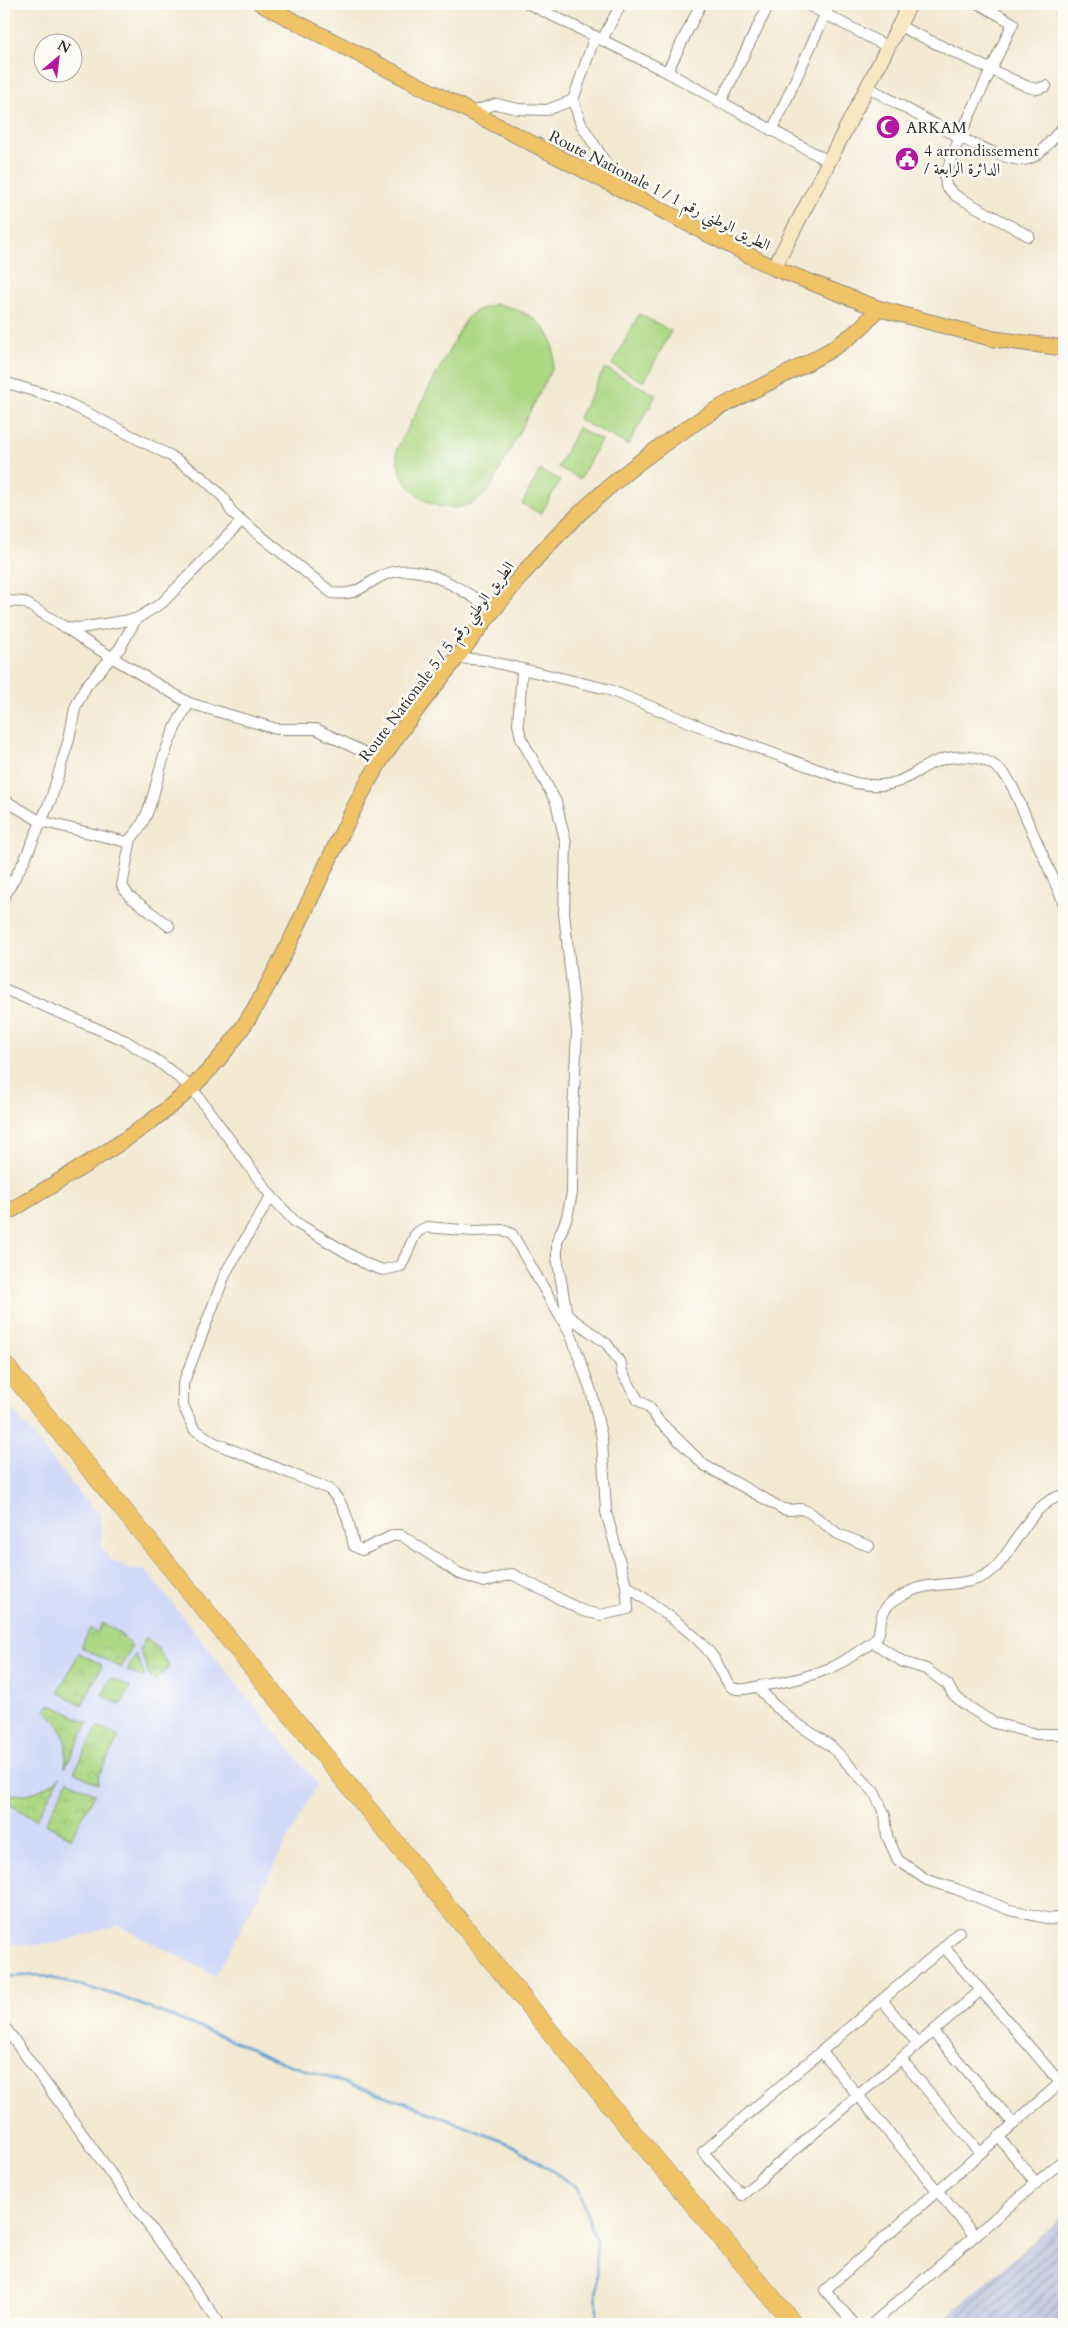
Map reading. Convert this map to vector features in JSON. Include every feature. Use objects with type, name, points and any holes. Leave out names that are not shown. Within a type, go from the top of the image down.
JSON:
[{"type":"highway","points":[[4,1364],[581,2070],[794,2324]]},
{"type":"main road","name":"Route Nationale 1 / الطريق الوطني رقم 1","points":[[261,4],[774,268],[877,308],[994,339],[1064,348]]},
{"type":"main road","name":"Route Nationale 5 / الطريق الوطني رقم 5","points":[[4,1215],[153,1120],[192,1088],[228,1048],[258,1004],[380,760],[494,610],[564,529],[656,450],[728,402],[799,367],[855,334],[868,323],[877,308]]},
{"type":"street","points":[[529,4],[549,8],[599,38],[667,72],[720,103],[828,160]]},
{"type":"street","points":[[616,187],[606,163],[581,124],[572,100],[599,38],[621,4]]},
{"type":"street","points":[[667,72],[701,4]]},
{"type":"street","points":[[720,103],[769,4]]},
{"type":"street","points":[[806,4],[888,47]]},
{"type":"street","points":[[772,131],[830,4]]},
{"type":"street","points":[[774,268],[910,4]]},
{"type":"street","points":[[978,4],[1013,23],[960,136],[945,176],[946,186],[956,196],[1029,236]]},
{"type":"street","points":[[899,26],[1028,87],[1037,89],[1046,86]]},
{"type":"street","points":[[868,88],[1006,158],[1025,160],[1038,154],[1064,126]]},
{"type":"street","points":[[471,112],[496,104],[518,109],[547,110],[572,100]]},
{"type":"street","points":[[4,382],[60,399],[171,456],[203,478],[224,498],[231,511],[242,521],[332,593],[347,595],[362,589],[391,571],[410,570],[428,574],[448,583],[494,610]]},
{"type":"street","points":[[65,627],[80,628],[136,619],[152,611],[242,521]]},
{"type":"street","points":[[4,601],[24,602],[189,703],[278,729],[305,728],[324,732],[380,760]]},
{"type":"street","points":[[4,898],[24,861],[51,799],[69,739],[75,708],[86,686],[113,657],[136,619]]},
{"type":"street","points":[[457,658],[484,660],[607,689],[719,734],[855,783],[876,786],[895,783],[929,764],[962,755],[990,763],[1003,772],[1013,788],[1064,903]]},
{"type":"street","points":[[271,1196],[226,1272],[183,1384],[183,1405],[194,1429],[215,1443],[329,1488],[340,1500],[348,1517],[354,1546],[362,1550],[394,1535],[402,1535],[458,1573],[484,1582],[512,1574],[583,1611],[601,1615],[628,1609],[626,1585],[606,1512],[602,1439],[592,1394],[571,1335],[557,1257],[557,1242],[567,1217],[572,1193],[577,1032],[571,959],[564,913],[566,844],[556,802],[521,738],[518,724],[522,670]]},
{"type":"street","points":[[4,800],[40,821],[127,842],[154,797],[165,753],[178,720],[189,703]]},
{"type":"street","points":[[131,838],[122,886],[130,896],[169,926]]},
{"type":"street","points":[[4,989],[126,1041],[160,1062],[192,1088],[271,1196],[294,1222],[366,1264],[383,1270],[402,1266],[415,1235],[419,1230],[427,1227],[503,1230],[512,1234],[571,1335]]},
{"type":"street","points":[[567,1314],[607,1344],[621,1364],[622,1372],[638,1400],[649,1407],[658,1420],[704,1465],[783,1508],[789,1510],[801,1509],[809,1512],[838,1534],[869,1546]]},
{"type":"street","points":[[626,1585],[687,1628],[716,1660],[727,1683],[733,1688],[758,1686],[805,1677],[834,1666],[873,1642],[880,1633],[882,1613],[886,1606],[894,1600],[924,1586],[960,1583],[989,1572],[1002,1560],[1044,1506],[1055,1497],[1064,1495]]},
{"type":"street","points":[[873,1642],[903,1662],[926,1670],[948,1685],[952,1693],[964,1704],[994,1723],[1037,1734],[1064,1734]]},
{"type":"street","points":[[758,1686],[773,1704],[793,1721],[831,1746],[874,1792],[885,1815],[887,1836],[898,1860],[927,1880],[1010,1910],[1051,1918],[1064,1917]]},
{"type":"street","points":[[959,1932],[944,1947],[703,2152],[742,2195],[981,1990]]},
{"type":"street","points":[[854,2324],[825,2290],[998,2137],[1062,2086],[944,1947]]},
{"type":"street","points":[[882,2000],[918,2044]]},
{"type":"street","points":[[4,2026],[220,2324]]},
{"type":"street","points":[[933,2032],[1014,2124]]},
{"type":"street","points":[[821,2051],[975,2236]]},
{"type":"street","points":[[901,2059],[980,2153]]},
{"type":"street","points":[[998,2137],[1036,2184]]},
{"type":"street","points":[[872,2324],[1064,2159]]},
{"type":"shaded area","points":[[4,1399],[84,1499],[100,1513],[102,1549],[112,1560],[127,1568],[146,1571],[317,1784],[216,1976],[118,1925],[61,1942],[34,1945],[4,1944]]},
{"type":"shaded area","points":[[1064,2215],[1064,2324],[938,2324]]},
{"type":"green space","points":[[495,304],[520,311],[540,324],[552,343],[554,355],[552,369],[491,487],[477,500],[462,507],[446,507],[430,503],[417,494],[406,482],[399,466],[397,448],[466,319],[475,311]]},
{"type":"green space","points":[[639,314],[671,331],[644,382],[612,365]]},
{"type":"green space","points":[[605,368],[656,395],[628,445],[578,419]]},
{"type":"green space","points":[[578,428],[601,440],[580,479],[558,467]]},
{"type":"green space","points":[[540,470],[560,480],[541,514],[522,504]]},
{"type":"green space","points":[[102,1623],[120,1633],[132,1646],[121,1668],[81,1647],[90,1629],[98,1632]]},
{"type":"green space","points":[[146,1637],[159,1650],[169,1667],[156,1680],[150,1677],[140,1649]]},
{"type":"green space","points":[[79,1653],[102,1665],[82,1705],[58,1692]]},
{"type":"green space","points":[[136,1654],[145,1676],[141,1677],[127,1670]]},
{"type":"green space","points":[[111,1678],[130,1687],[121,1705],[102,1695]]},
{"type":"green space","points":[[50,1704],[88,1723],[65,1768],[66,1750],[64,1736],[46,1710]]},
{"type":"green space","points":[[98,1726],[119,1737],[99,1775],[98,1784],[74,1772]]},
{"type":"green space","points":[[61,1776],[36,1820],[4,1801],[6,1793],[28,1794],[35,1792]]},
{"type":"green space","points":[[68,1780],[95,1794],[71,1838],[45,1824]]},
{"type":"waterway","points":[[4,1977],[40,1975],[116,1995],[234,2041],[272,2059],[398,2100],[512,2145],[577,2187],[596,2240],[597,2324]]},
{"type":"place","name":"ARKAM","points":[[888,127]]},
{"type":"place","name":"4 arrondissement / الدائرة الرابعة","points":[[907,159]]}]
